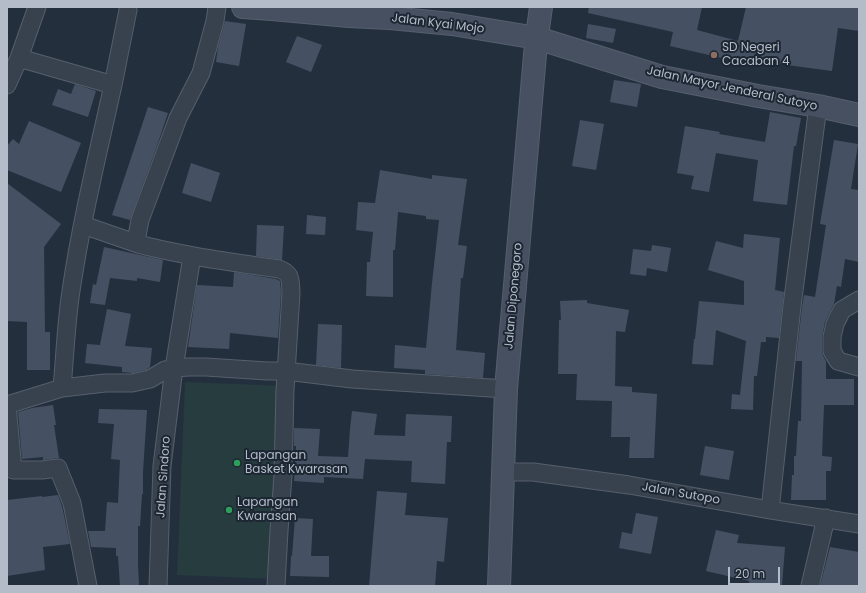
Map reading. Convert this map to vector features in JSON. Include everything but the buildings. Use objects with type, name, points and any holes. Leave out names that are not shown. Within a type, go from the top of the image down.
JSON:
[{"type":"main road","name":"Jalan Kyai Mojo","points":[[243,7],[272,8],[452,24],[537,38]]},
{"type":"main road","name":"Jalan Diponegoro","points":[[499,586],[502,536],[506,389],[541,7]]},
{"type":"main road","name":"Jalan Mayor Jenderal Sutoyo","points":[[537,38],[662,77],[859,115]]},
{"type":"street","points":[[7,85],[19,58],[37,7]]},
{"type":"street","points":[[138,244],[137,236],[140,220],[178,118],[201,73],[215,21],[217,7]]},
{"type":"street","points":[[62,388],[70,292],[82,225],[128,10]]},
{"type":"street","points":[[19,58],[113,85]]},
{"type":"street","points":[[770,510],[792,306],[818,106]]},
{"type":"street","points":[[82,225],[138,244],[163,250],[278,269],[287,272],[291,283],[291,293],[286,371],[283,475],[278,531],[276,583]]},
{"type":"street","name":"Jalan Sindoro","points":[[158,586],[162,466],[174,368],[192,256]]},
{"type":"street","points":[[859,300],[842,310],[835,324],[832,337],[832,351],[838,361],[859,367]]},
{"type":"street","points":[[88,586],[72,503],[58,468],[42,470],[13,470],[7,405],[62,388],[105,383],[132,383],[150,380],[165,370],[174,368],[206,367],[286,371],[352,379],[506,389]]},
{"type":"street","name":"Jalan Sutopo","points":[[503,472],[533,472],[629,485],[859,524]]},
{"type":"street","points":[[810,586],[826,518]]},
{"type":"green space","name":"Lapangan Kwarasan","points":[[185,382],[285,386],[276,579],[177,575]]},
{"type":"place","name":"SD Negeri Cacaban 4","points":[[714,55]]},
{"type":"place","name":"Lapangan Basket Kwarasan","points":[[237,463]]},
{"type":"place","name":"Lapangan Kwarasan","points":[[229,510]]}]
